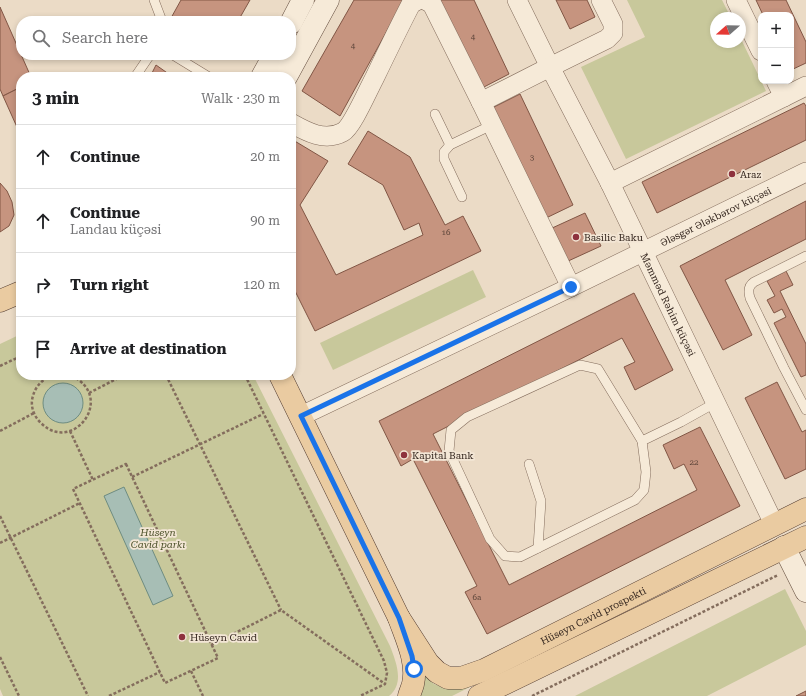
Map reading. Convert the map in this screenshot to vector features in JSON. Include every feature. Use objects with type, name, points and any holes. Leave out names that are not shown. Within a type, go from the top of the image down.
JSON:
[{"type":"main road","points":[[295,16],[303,0]]},
{"type":"main road","points":[[296,59],[328,0]]},
{"type":"main road","points":[[265,72],[271,60]]},
{"type":"main road","points":[[289,72],[295,60]]},
{"type":"main road","points":[[0,301],[16,294]]},
{"type":"main road","points":[[283,380],[399,618],[412,656],[414,669],[414,683],[409,696]]},
{"type":"main road","name":"Hüseyn Cavid prospekti","points":[[399,618],[428,663],[436,672],[448,678],[461,678],[484,670],[806,509]]},
{"type":"main road","points":[[479,696],[806,537]]},
{"type":"main road","points":[[784,547],[806,591]]},
{"type":"street","points":[[296,126],[309,133],[321,136],[332,136],[345,132],[357,114],[411,4],[418,0]]},
{"type":"street","points":[[425,0],[432,4],[571,287]]},
{"type":"street","name":"Məmməd Rəhim küçəsi","points":[[517,0],[610,183],[774,524]]},
{"type":"street","points":[[481,102],[606,39],[612,33],[613,24],[601,0]]},
{"type":"street","points":[[736,0],[760,48]]},
{"type":"street","points":[[610,183],[780,89],[806,86]]},
{"type":"street","name":"Ələsgər Ələkbərov küçəsi","points":[[301,416],[571,287],[806,172]]},
{"type":"lane","points":[[154,0],[160,16]]},
{"type":"lane","points":[[138,72],[147,60]]},
{"type":"lane","points":[[181,60],[201,72]]},
{"type":"lane","points":[[434,114],[450,145]]},
{"type":"lane","points":[[462,197],[444,159],[444,152],[450,145],[492,125]]},
{"type":"lane","points":[[806,256],[754,282],[749,289],[750,298],[806,410]]},
{"type":"lane","points":[[580,365],[598,369],[642,441],[646,478],[644,490],[635,500],[520,557],[504,556],[490,540],[449,451],[451,430],[467,417],[580,365]]},
{"type":"lane","points":[[642,441],[715,403]]},
{"type":"lane","points":[[529,464],[541,501],[538,548]]},
{"type":"path","points":[[0,366],[16,358]]},
{"type":"path","points":[[43,380],[37,386],[33,395],[32,404],[34,413],[38,421],[45,427],[53,431],[62,432],[70,431],[80,426],[90,411],[91,402],[89,393],[80,380]]},
{"type":"path","points":[[89,393],[114,380]]},
{"type":"path","points":[[168,380],[282,610],[385,684]]},
{"type":"path","points":[[247,380],[384,661],[387,673],[385,684]]},
{"type":"path","points":[[0,431],[34,413]]},
{"type":"path","points":[[132,477],[263,414]]},
{"type":"path","points":[[70,431],[93,480]]},
{"type":"path","points":[[126,464],[132,477],[218,658],[165,683],[73,489],[126,464]]},
{"type":"path","points":[[0,543],[80,503]]},
{"type":"path","points":[[0,516],[88,696]]},
{"type":"path","points":[[532,696],[794,567]]},
{"type":"path","points":[[211,645],[282,610]]},
{"type":"path","points":[[0,657],[19,696]]},
{"type":"path","points":[[191,671],[203,696]]},
{"type":"path","points":[[110,696],[160,672]]},
{"type":"path","points":[[360,696],[385,684]]},
{"type":"green space","points":[[627,0],[722,0],[728,12],[710,12],[710,48],[745,48],[758,74],[758,84],[763,84],[766,91],[626,159],[581,67],[645,37]]},
{"type":"green space","points":[[473,270],[486,297],[333,370],[320,343]]},
{"type":"green space","name":"Hüseyn Cavid parkı","points":[[16,336],[16,380],[256,380],[390,646],[398,672],[397,685],[394,691],[389,696],[3,696],[0,689],[0,344]]},
{"type":"green space","points":[[785,589],[806,631],[806,645],[707,696],[575,696]]},
{"type":"green space","points":[[422,672],[434,684],[447,689],[470,687],[452,696],[418,696]]},
{"type":"shaded area","points":[[67,383],[74,386],[80,392],[83,403],[82,411],[74,420],[67,423],[59,423],[52,420],[44,411],[43,399],[46,392],[55,384]]},
{"type":"shaded area","points":[[124,487],[173,596],[153,605],[104,496]]},
{"type":"building","points":[[181,0],[250,0],[241,16],[172,16]]},
{"type":"building","points":[[354,0],[404,0],[340,116],[302,91]]},
{"type":"building","points":[[435,0],[474,0],[509,74],[482,88]]},
{"type":"building","points":[[556,0],[587,0],[595,17],[570,29]]},
{"type":"building","points":[[756,0],[786,0],[792,12],[762,12]]},
{"type":"building","points":[[0,7],[16,43],[16,60],[23,60],[29,72],[16,72],[16,90],[3,96],[0,89]]},
{"type":"building","points":[[794,17],[806,42],[806,63],[794,69]]},
{"type":"building","points":[[156,65],[166,72],[152,72]]},
{"type":"building","points":[[16,90],[16,125],[3,96]]},
{"type":"building","points":[[520,94],[573,205],[544,219],[490,109]]},
{"type":"building","points":[[804,103],[806,106],[806,140],[657,213],[642,182]]},
{"type":"building","points":[[368,131],[410,157],[445,225],[463,216],[481,251],[315,331],[296,293],[296,142],[328,161],[300,205],[336,275],[423,235],[419,223],[404,230],[383,185],[348,164]]},
{"type":"building","points":[[0,183],[7,191],[12,202],[14,215],[9,226],[0,232]]},
{"type":"building","points":[[806,201],[806,239],[725,280],[752,335],[723,350],[680,266]]},
{"type":"building","name":"Basilic Baku","points":[[585,213],[601,246],[566,262],[550,229]]},
{"type":"building","points":[[786,271],[793,285],[780,291],[806,344],[806,375],[801,377],[774,323],[786,317],[782,309],[774,313],[767,300],[775,296],[767,281]]},
{"type":"building","points":[[634,293],[673,370],[635,390],[624,367],[635,362],[622,338],[433,434],[509,585],[697,490],[684,464],[674,469],[663,445],[700,427],[740,506],[487,634],[465,592],[477,586],[413,459],[401,466],[379,421]]},
{"type":"building","points":[[777,382],[802,432],[806,430],[806,469],[785,479],[745,398]]},
{"type":"building","points":[[806,691],[806,696],[796,696]]},
{"type":"place","name":"Araz","points":[[732,174]]},
{"type":"place","name":"Basilic Baku","points":[[576,237]]},
{"type":"place","name":"Kapital Bank","points":[[404,455]]},
{"type":"place","name":"Hüseyn Cavid","points":[[182,637]]},
{"type":"route","points":[[414,669],[412,656],[399,618],[301,416],[571,287]]}]
